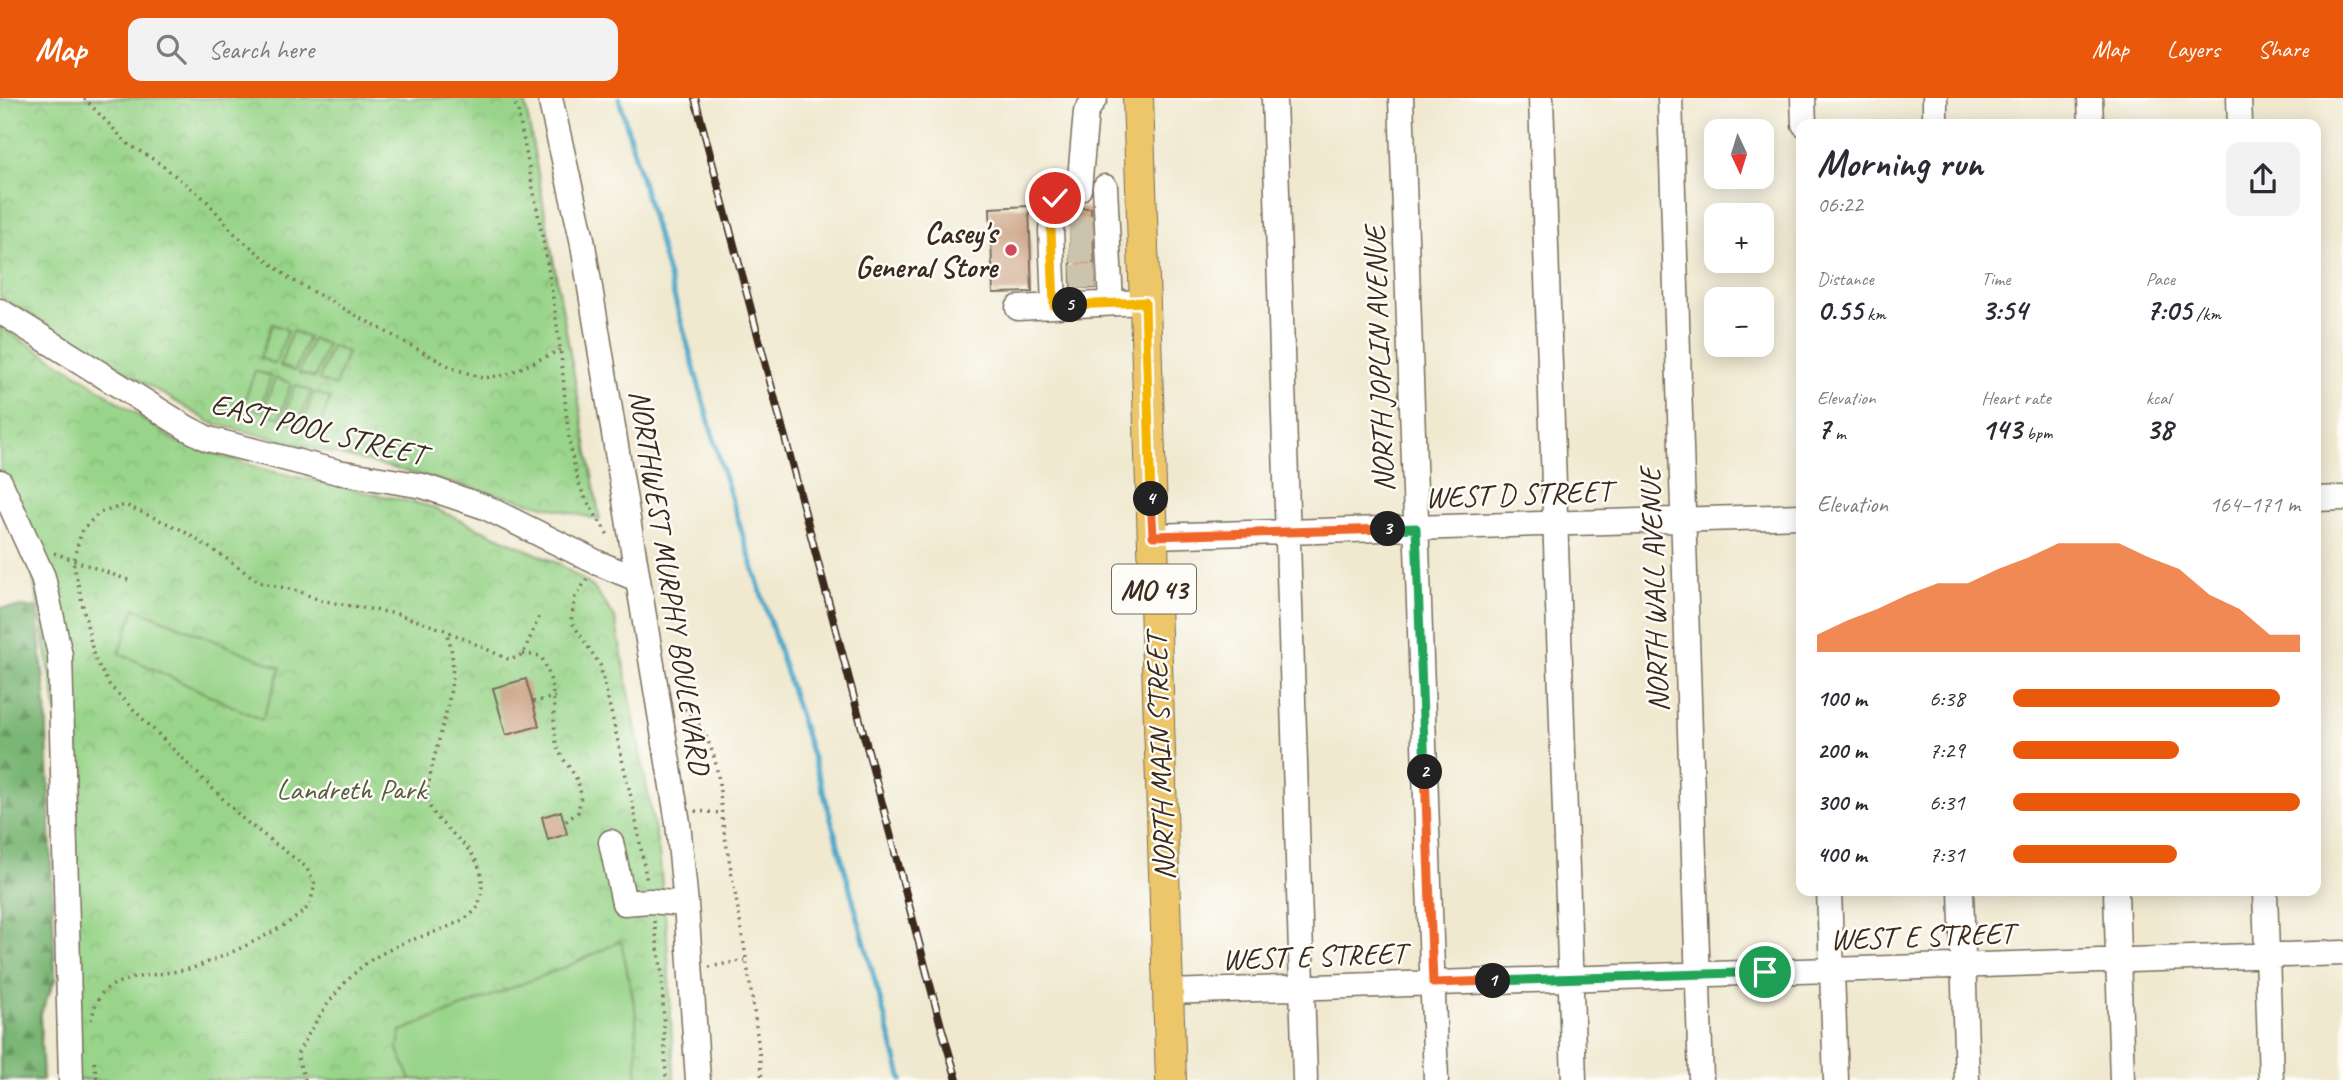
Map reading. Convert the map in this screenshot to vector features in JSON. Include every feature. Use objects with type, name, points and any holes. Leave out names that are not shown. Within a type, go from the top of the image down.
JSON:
[{"type":"main road","name":"NORTH MAIN STREET","points":[[1138,98],[1171,1080]]},
{"type":"street","name":"NORTHWEST MURPHY BOULEVARD","points":[[551,98],[582,239],[678,823],[687,904],[698,1080]]},
{"type":"street","points":[[1079,189],[1086,112],[1095,98]]},
{"type":"street","points":[[1274,98],[1305,1080]]},
{"type":"street","name":"NORTH JOPLIN AVENUE","points":[[1401,98],[1436,1080]]},
{"type":"street","points":[[1541,98],[1574,1080]]},
{"type":"street","name":"NORTH WALL AVENUE","points":[[1670,98],[1702,1080]]},
{"type":"street","points":[[1803,98],[1804,119]]},
{"type":"street","points":[[1934,98],[1935,119]]},
{"type":"street","points":[[2090,98],[2091,119]]},
{"type":"street","points":[[2239,98],[2240,119]]},
{"type":"street","points":[[1111,303],[1082,277],[1080,240],[1055,198],[1079,189],[1141,186]]},
{"type":"street","points":[[1054,306],[1082,277],[1080,240],[1105,187]]},
{"type":"street","points":[[1018,308],[1145,302]]},
{"type":"street","name":"EAST POOL STREET","points":[[0,311],[208,439],[338,472],[424,486],[485,507],[598,563],[637,579]]},
{"type":"street","points":[[0,482],[43,578],[60,655],[71,1080]]},
{"type":"street","points":[[2321,499],[2343,498]]},
{"type":"street","name":"WEST D STREET","points":[[1153,536],[1796,516]]},
{"type":"street","points":[[611,842],[624,903],[650,901],[687,904]]},
{"type":"street","points":[[1829,896],[1836,1080]]},
{"type":"street","points":[[1961,896],[1967,1080]]},
{"type":"street","points":[[2116,896],[2122,1080]]},
{"type":"street","points":[[2265,896],[2271,1080]]},
{"type":"street","name":"WEST E STREET","points":[[1168,992],[2343,953]]},
{"type":"path","points":[[84,98],[128,144],[159,163],[205,199],[236,234],[290,279],[452,368],[484,378],[506,375],[561,350]]},
{"type":"path","points":[[513,98],[518,111],[547,262],[561,350],[572,456],[589,506],[611,541],[575,598],[572,621],[600,665],[634,810],[662,974],[666,1080]]},
{"type":"path","points":[[90,1024],[96,1004],[104,991],[122,981],[193,968],[260,938],[291,921],[309,906],[315,884],[306,867],[244,820],[110,686],[94,657],[73,561],[82,530],[99,513],[125,505],[180,530],[258,582],[298,591],[319,600],[397,614],[445,631],[510,660],[523,654],[541,656],[551,674],[555,697],[556,744],[575,773],[581,792],[578,812],[564,823]]},
{"type":"path","points":[[24,538],[73,561],[128,580]]},
{"type":"path","points":[[523,654],[539,617]]},
{"type":"path","points":[[305,1080],[297,1055],[334,996],[363,966],[399,945],[468,917],[478,907],[482,887],[479,870],[464,843],[435,814],[427,798],[430,770],[440,738],[450,685],[452,647],[445,631]]},
{"type":"path","points":[[533,702],[555,697]]},
{"type":"path","points":[[657,699],[679,704],[698,720],[713,753],[721,813],[743,929],[762,1080]]},
{"type":"path","points":[[691,970],[745,960]]},
{"type":"path","points":[[93,1057],[97,1080]]},
{"type":"green space","points":[[0,98],[523,98],[600,520],[212,423],[0,297]]},
{"type":"green space","points":[[272,324],[288,330],[275,364],[260,358]]},
{"type":"green space","name":"Landreth Park","points":[[0,327],[73,371],[177,442],[270,471],[429,506],[559,564],[593,587],[615,618],[659,853],[667,935],[674,1080],[76,1080],[59,725],[33,574],[0,494]]},
{"type":"green space","points":[[292,331],[308,337],[295,371],[280,366]]},
{"type":"green space","points":[[312,339],[327,344],[315,378],[299,373]]},
{"type":"green space","points":[[331,346],[347,352],[335,386],[319,380]]},
{"type":"green space","points":[[255,371],[271,376],[259,411],[243,405]]},
{"type":"green space","points":[[275,378],[291,383],[279,418],[263,412]]},
{"type":"green space","points":[[295,385],[311,391],[298,425],[283,419]]},
{"type":"green space","points":[[314,392],[330,398],[318,432],[302,427]]},
{"type":"green space","points":[[36,607],[46,701],[55,980],[40,1015],[43,1080],[0,1080],[0,608]]},
{"type":"green space","points":[[135,608],[281,668],[262,720],[119,653]]},
{"type":"green space","points":[[621,941],[636,1013],[635,1080],[411,1080],[398,1049],[401,1031],[568,966]]},
{"type":"building","name":"Casey's General Store","points":[[1029,206],[1032,292],[993,293],[990,208]]},
{"type":"building","points":[[1070,208],[1091,208],[1095,288],[1071,288]]},
{"type":"building","points":[[526,679],[539,726],[506,735],[493,688]]},
{"type":"building","points":[[561,811],[567,834],[548,840],[542,817]]},
{"type":"waterway","points":[[619,98],[721,465],[825,797],[902,1080]]},
{"type":"tunnel","points":[[1069,229],[1093,227]]},
{"type":"tunnel","points":[[1070,251],[1093,250]]},
{"type":"tunnel","points":[[1071,277],[1095,276]]},
{"type":"railway","points":[[695,98],[957,1080]]},
{"type":"place","name":"Casey's General Store","points":[[1011,250]]},
{"type":"route","points":[[1055,198],[1051,230],[1054,306],[1145,302],[1153,536],[1416,528],[1433,983],[1765,972]]}]
